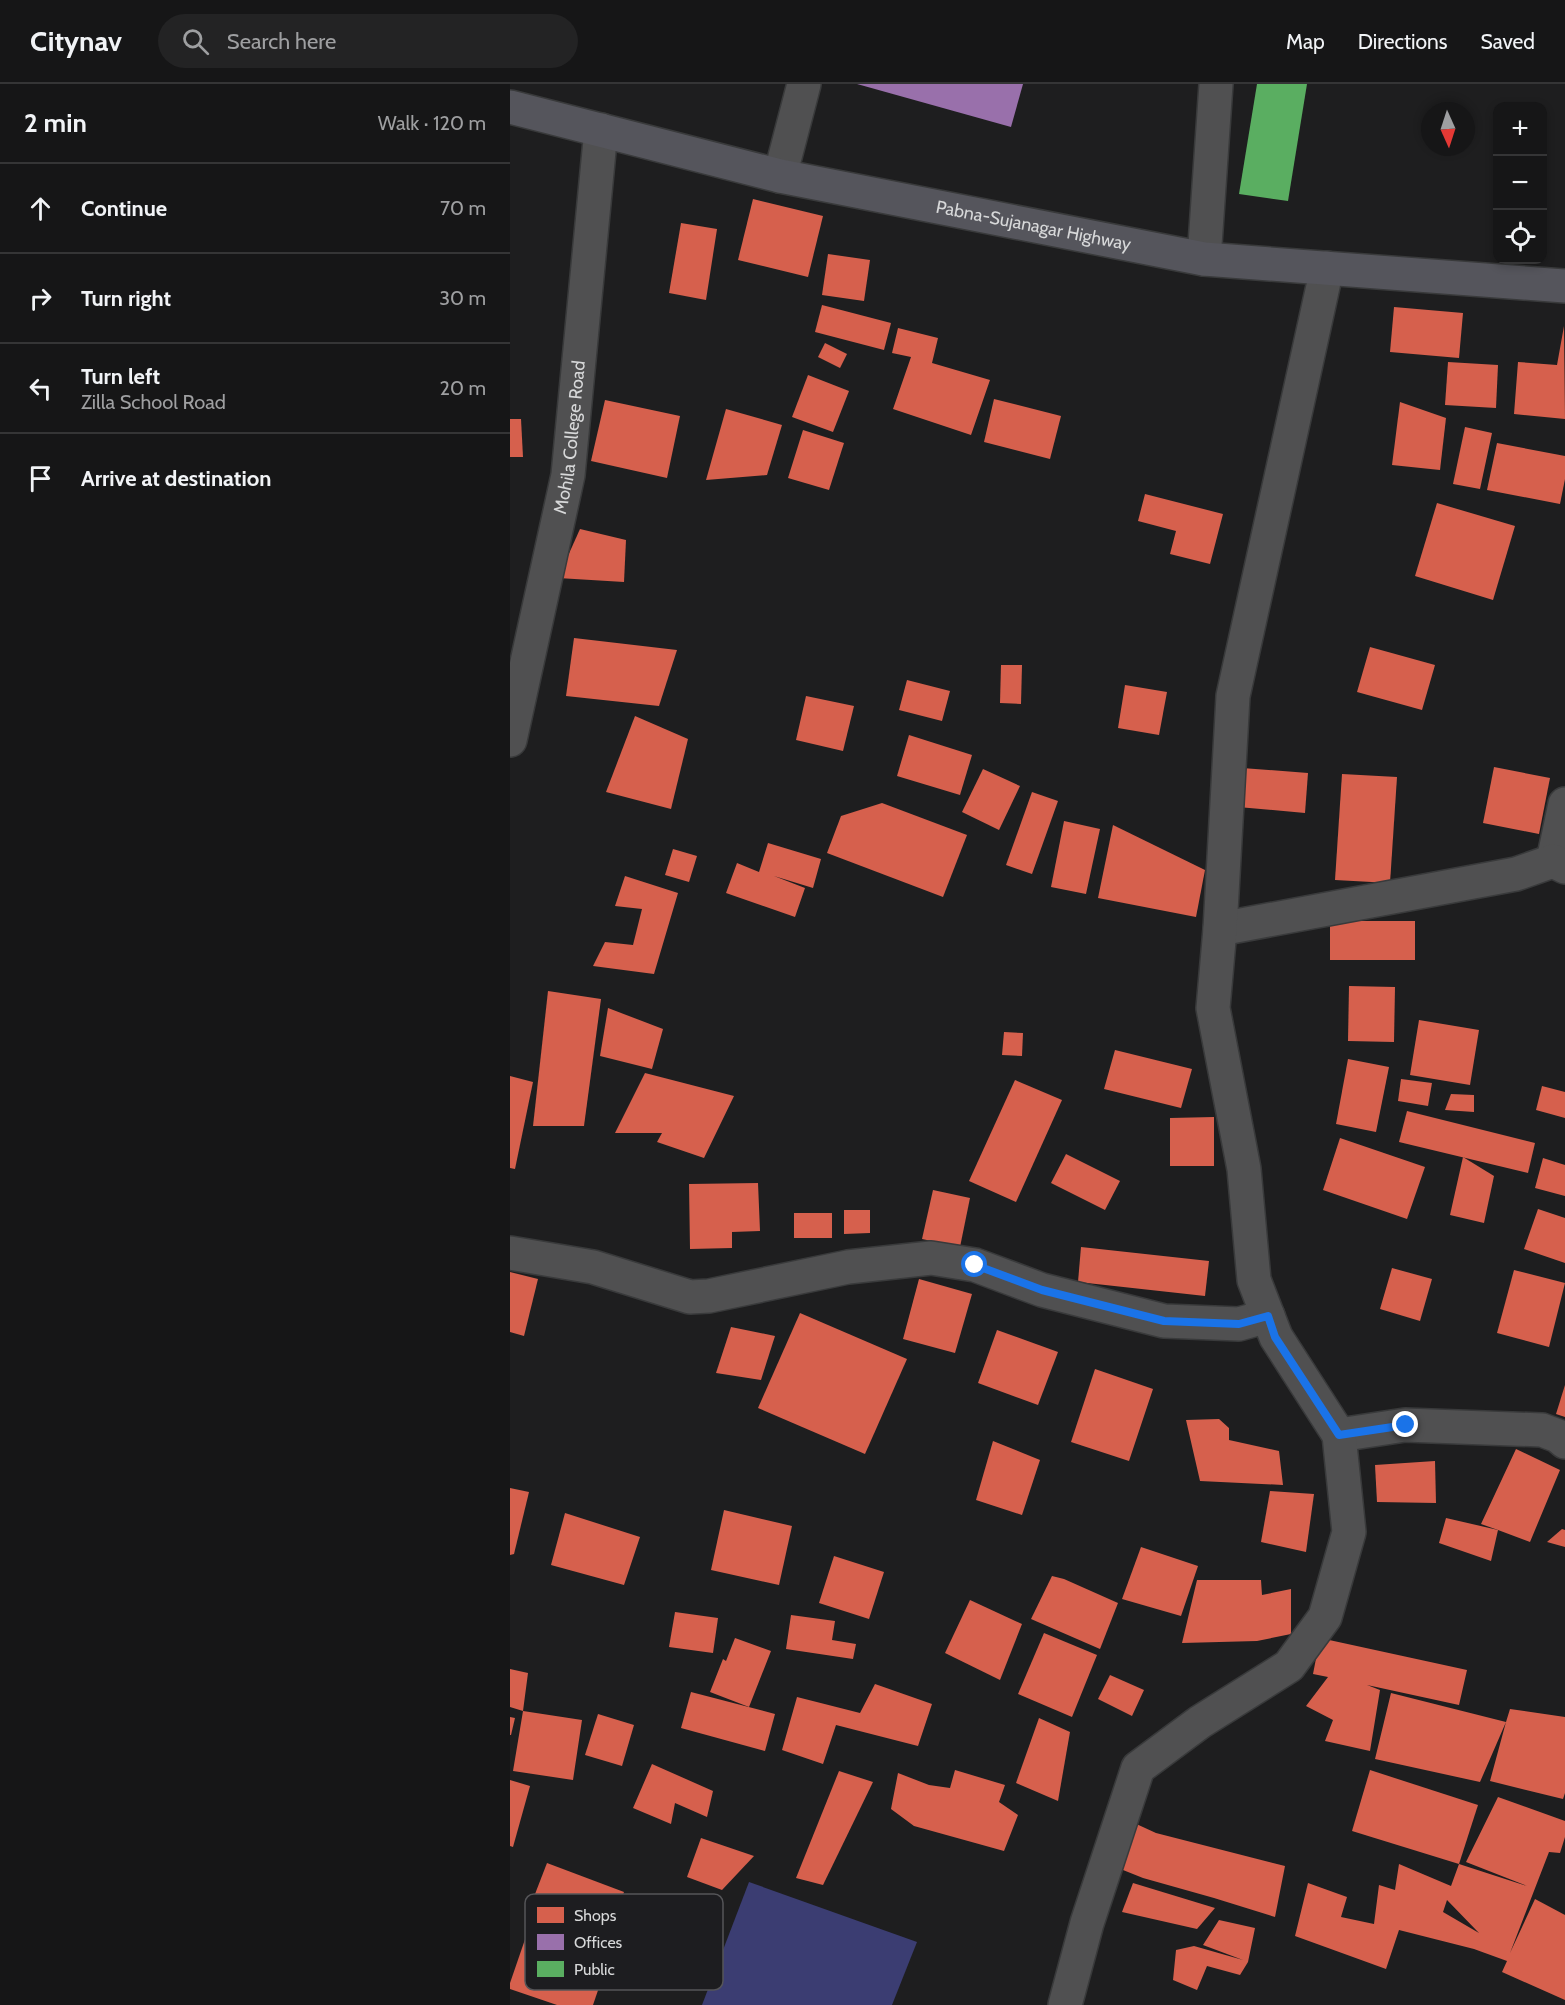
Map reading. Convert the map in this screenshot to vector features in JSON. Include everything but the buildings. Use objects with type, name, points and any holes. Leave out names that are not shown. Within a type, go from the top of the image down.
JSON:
[{"type":"highway","name":"Pabna-Sujanagar Highway","points":[[510,107],[780,176],[1204,260],[1565,286]]},
{"type":"street","points":[[780,176],[804,84]]},
{"type":"street","points":[[1204,260],[1216,84]]},
{"type":"street","name":"Mohila College Road","points":[[510,740],[568,475],[601,130]]},
{"type":"street","points":[[1065,2005],[1087,1923],[1138,1768],[1200,1722],[1289,1666],[1325,1617],[1349,1532],[1339,1435],[1275,1337],[1254,1280],[1244,1169],[1213,1008],[1220,929],[1233,696],[1327,268]]},
{"type":"street","points":[[1220,929],[1559,864],[1565,804]]},
{"type":"street","points":[[510,1253],[593,1267],[690,1297],[709,1296],[848,1267],[931,1257],[975,1265],[1042,1290],[1164,1321],[1239,1324],[1268,1316]]},
{"type":"street","points":[[1339,1435],[1406,1425],[1542,1430],[1565,1442]]},
{"type":"shaded area","points":[[749,1882],[917,1942],[892,2005],[702,2005],[708,1990],[723,1990],[723,1950]]},
{"type":"route","points":[[975,1265],[1042,1290],[1164,1321],[1239,1324],[1268,1316],[1275,1337],[1339,1435],[1406,1425]]}]
